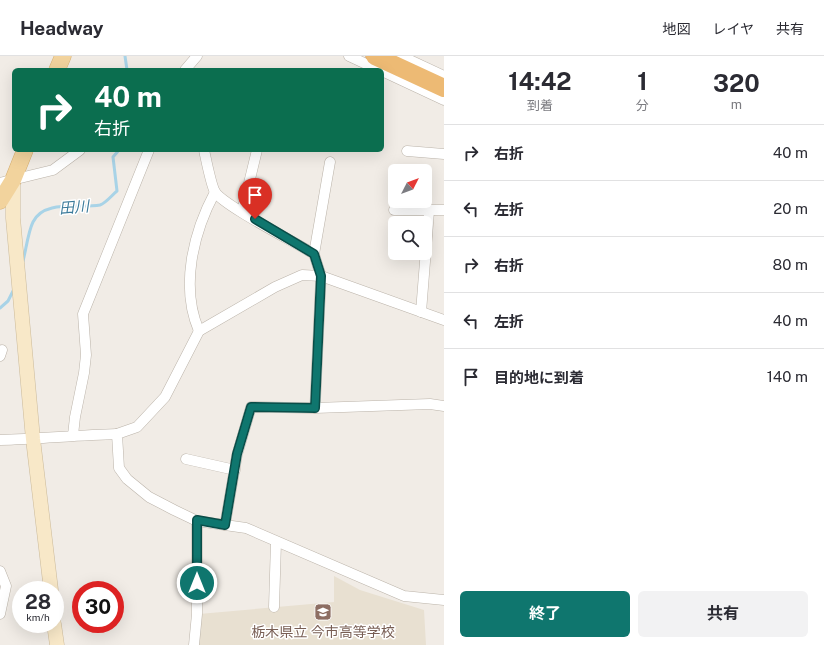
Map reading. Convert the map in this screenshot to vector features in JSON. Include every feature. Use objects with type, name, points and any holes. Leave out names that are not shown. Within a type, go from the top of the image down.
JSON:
[{"type":"highway","points":[[375,56],[444,88]]},
{"type":"main road","points":[[58,68],[63,56]]},
{"type":"main road","points":[[0,201],[6,182],[24,152]]},
{"type":"street","points":[[187,68],[197,56]]},
{"type":"street","points":[[349,56],[375,68]]},
{"type":"street","points":[[401,56],[444,76]]},
{"type":"street","points":[[384,72],[444,100]]},
{"type":"street","points":[[408,151],[444,154]]},
{"type":"street","points":[[50,581],[33,439],[13,218],[6,182],[53,170],[77,152]]},
{"type":"street","points":[[73,435],[85,361],[83,314],[148,152]]},
{"type":"street","points":[[205,152],[215,192],[226,202],[314,254]]},
{"type":"street","points":[[242,212],[257,152]]},
{"type":"street","points":[[315,408],[321,276],[314,254],[330,162]]},
{"type":"street","points":[[199,331],[193,316],[190,295],[190,276],[198,233],[215,192]]},
{"type":"street","points":[[394,210],[444,210]]},
{"type":"street","points":[[421,312],[429,211]]},
{"type":"street","points":[[0,440],[33,439],[73,435],[117,434],[136,428],[165,397],[199,331],[275,288],[302,275],[321,276],[444,320]]},
{"type":"street","points":[[225,525],[237,454],[251,407],[315,408],[430,404],[444,406]]},
{"type":"street","points":[[117,434],[119,468],[127,479],[149,497],[197,520],[246,528],[404,596],[444,600]]},
{"type":"street","points":[[186,459],[235,470]]},
{"type":"street","points":[[194,645],[197,614],[197,520]]},
{"type":"street","points":[[274,607],[276,542]]},
{"type":"street","points":[[0,571],[6,586],[0,614]]},
{"type":"street","points":[[55,633],[57,645]]},
{"type":"shaded area","name":"栃木県立 今市高等学校","points":[[334,576],[360,590],[424,610],[426,645],[197,645],[199,614],[334,602]]},
{"type":"waterway","name":"田川","points":[[125,56],[127,68]]},
{"type":"waterway","name":"田川","points":[[23,261],[31,226],[38,215],[45,210],[63,206],[100,205],[107,201],[117,191],[113,157],[117,152]]},
{"type":"waterway","name":"田川","points":[[0,308],[8,301],[14,289]]},
{"type":"place","name":"栃木県立 今市高等学校","points":[[323,612]]},
{"type":"route","points":[[197,583],[197,520],[225,525],[237,454],[251,407],[315,408],[321,276],[314,254],[255,219]]}]
